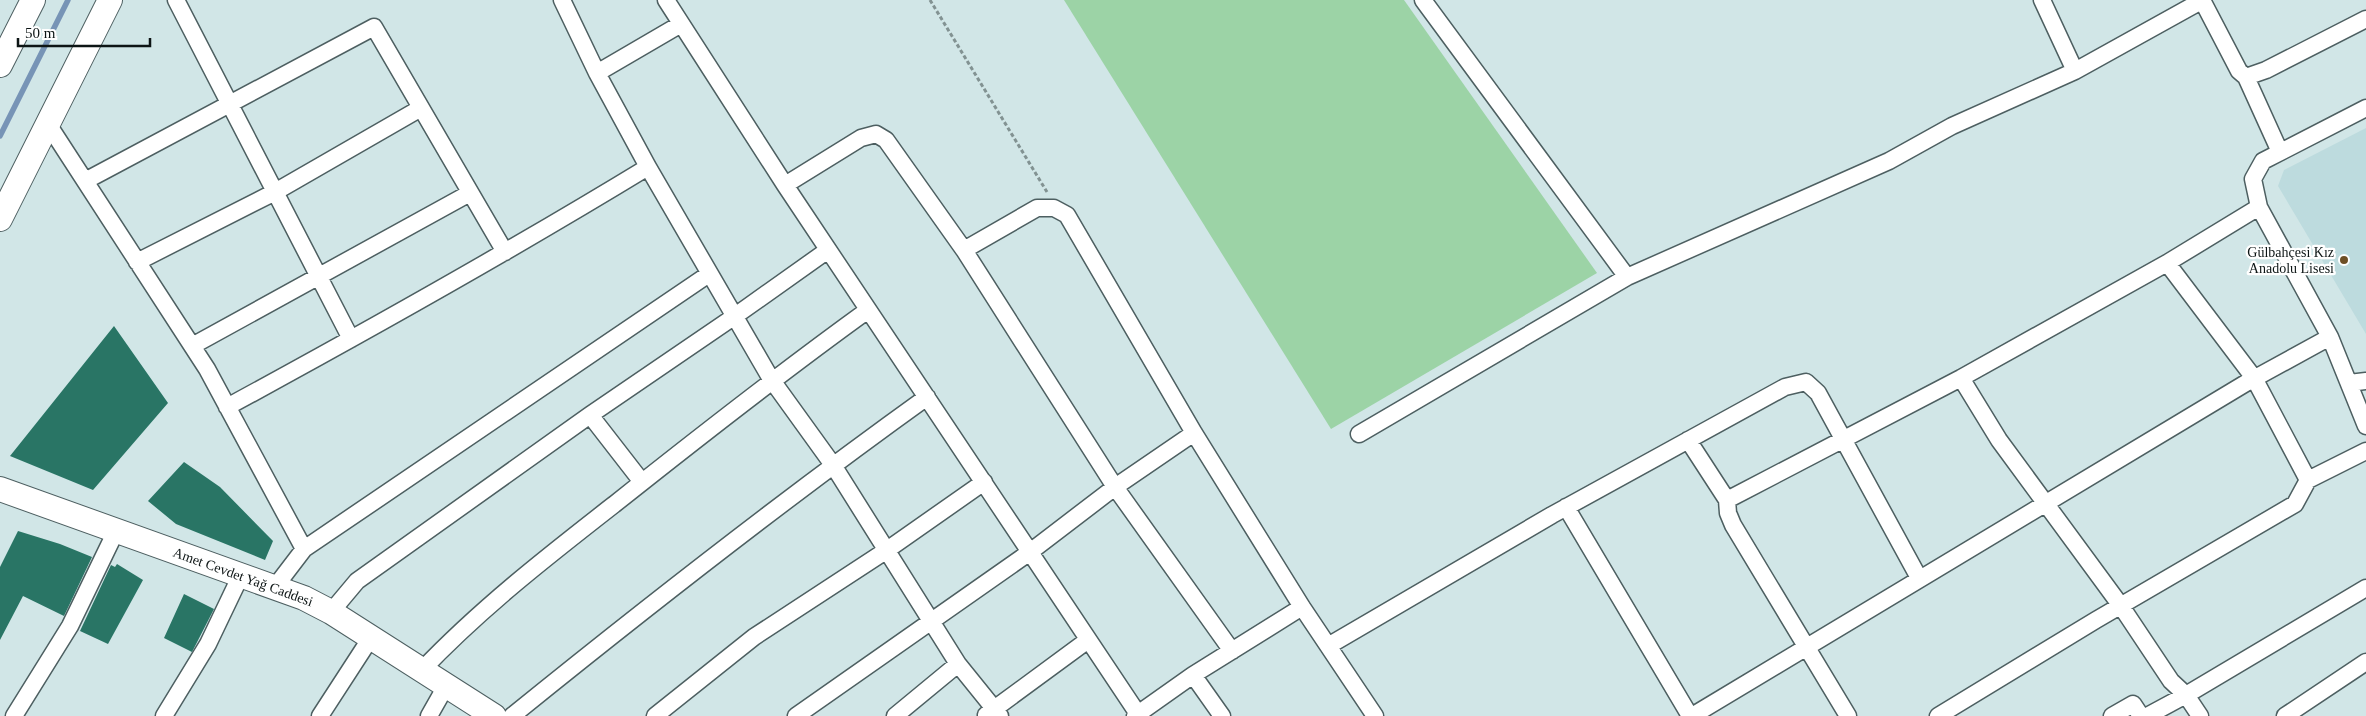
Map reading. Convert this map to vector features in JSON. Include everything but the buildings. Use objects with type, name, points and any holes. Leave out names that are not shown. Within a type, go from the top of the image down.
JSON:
[{"type":"street","points":[[2,57],[33,0]]},
{"type":"street","points":[[0,219],[110,0]]},
{"type":"street","points":[[176,0],[351,339]]},
{"type":"street","points":[[562,0],[597,73],[648,167],[771,379],[833,465],[958,664],[993,714],[1088,640]]},
{"type":"street","points":[[666,0],[785,185],[1137,715],[1194,675],[1302,607]]},
{"type":"street","points":[[1423,0],[1627,277]]},
{"type":"street","points":[[2042,0],[2075,71]]},
{"type":"street","points":[[1359,434],[1627,277],[1889,161],[1952,126],[2075,71],[2203,0],[2239,71],[2246,78],[2280,152]]},
{"type":"street","points":[[2246,78],[2266,70],[2366,19]]},
{"type":"street","points":[[597,73],[681,24]]},
{"type":"street","points":[[85,181],[374,27],[505,252]]},
{"type":"street","points":[[137,262],[275,192],[421,108]]},
{"type":"street","points":[[2366,108],[2263,161],[2253,179],[2259,208],[2330,337],[2366,426]]},
{"type":"street","points":[[48,124],[192,346],[304,549]]},
{"type":"street","points":[[785,185],[861,138],[876,134],[886,140],[964,250],[1115,487],[1232,651]]},
{"type":"street","points":[[227,407],[505,252],[648,167]]},
{"type":"street","points":[[192,346],[470,193]]},
{"type":"street","points":[[964,250],[1030,211],[1046,207],[1054,208],[1067,215],[1194,433],[1302,607],[1375,716]]},
{"type":"street","points":[[1726,500],[1960,378],[2167,263],[2259,208]]},
{"type":"street","points":[[331,612],[357,581],[590,414],[735,316],[828,250]]},
{"type":"street","points":[[2167,263],[2254,378],[2308,480]]},
{"type":"street","points":[[275,587],[304,549],[709,274]]},
{"type":"street","points":[[422,671],[455,635],[521,578],[771,379],[868,310]]},
{"type":"street","points":[[1566,507],[1691,716],[2254,378],[2330,337]]},
{"type":"street","points":[[1960,378],[1999,440],[2121,606],[2171,681],[2186,695],[2200,716]]},
{"type":"street","points":[[2349,383],[2366,381]]},
{"type":"street","points":[[1328,646],[1566,507],[1785,387],[1806,382],[1818,393],[1919,578]]},
{"type":"street","points":[[512,716],[670,588],[927,397]]},
{"type":"street","points":[[590,414],[642,482]]},
{"type":"street","points":[[796,716],[1030,552],[1115,487],[1194,433]]},
{"type":"street","points":[[1688,440],[1726,500],[1728,513],[1734,525],[1808,646],[1848,716]]},
{"type":"street","points":[[1938,716],[2295,504],[2308,480],[2366,451]]},
{"type":"street","points":[[655,716],[754,637],[887,550],[984,482]]},
{"type":"street","name":"Amet Cevdet Yağ Caddesi","points":[[0,490],[304,598],[331,612],[370,639],[494,716]]},
{"type":"street","points":[[14,716],[70,626],[116,531]]},
{"type":"street","points":[[164,716],[208,644],[241,575]]},
{"type":"street","points":[[2147,716],[2186,695],[2366,588]]},
{"type":"street","points":[[320,716],[370,639]]},
{"type":"street","points":[[2285,716],[2366,662]]},
{"type":"street","points":[[895,716],[958,664]]},
{"type":"street","points":[[1194,675],[1222,716]]},
{"type":"street","points":[[430,716],[446,686]]},
{"type":"street","points":[[2112,716],[2133,704],[2141,716]]},
{"type":"path","points":[[930,0],[1054,208]]},
{"type":"shaded area","name":"Gülbahçesi Kız Anadolu Lisesi","points":[[2366,128],[2366,334],[2278,186],[2284,170]]},
{"type":"green space","points":[[1064,0],[1404,0],[1597,273],[1331,429]]},
{"type":"waterway","points":[[0,136],[68,0]]},
{"type":"place","name":"Gülbahçesi Kız Anadolu Lisesi","points":[[2344,260]]}]
